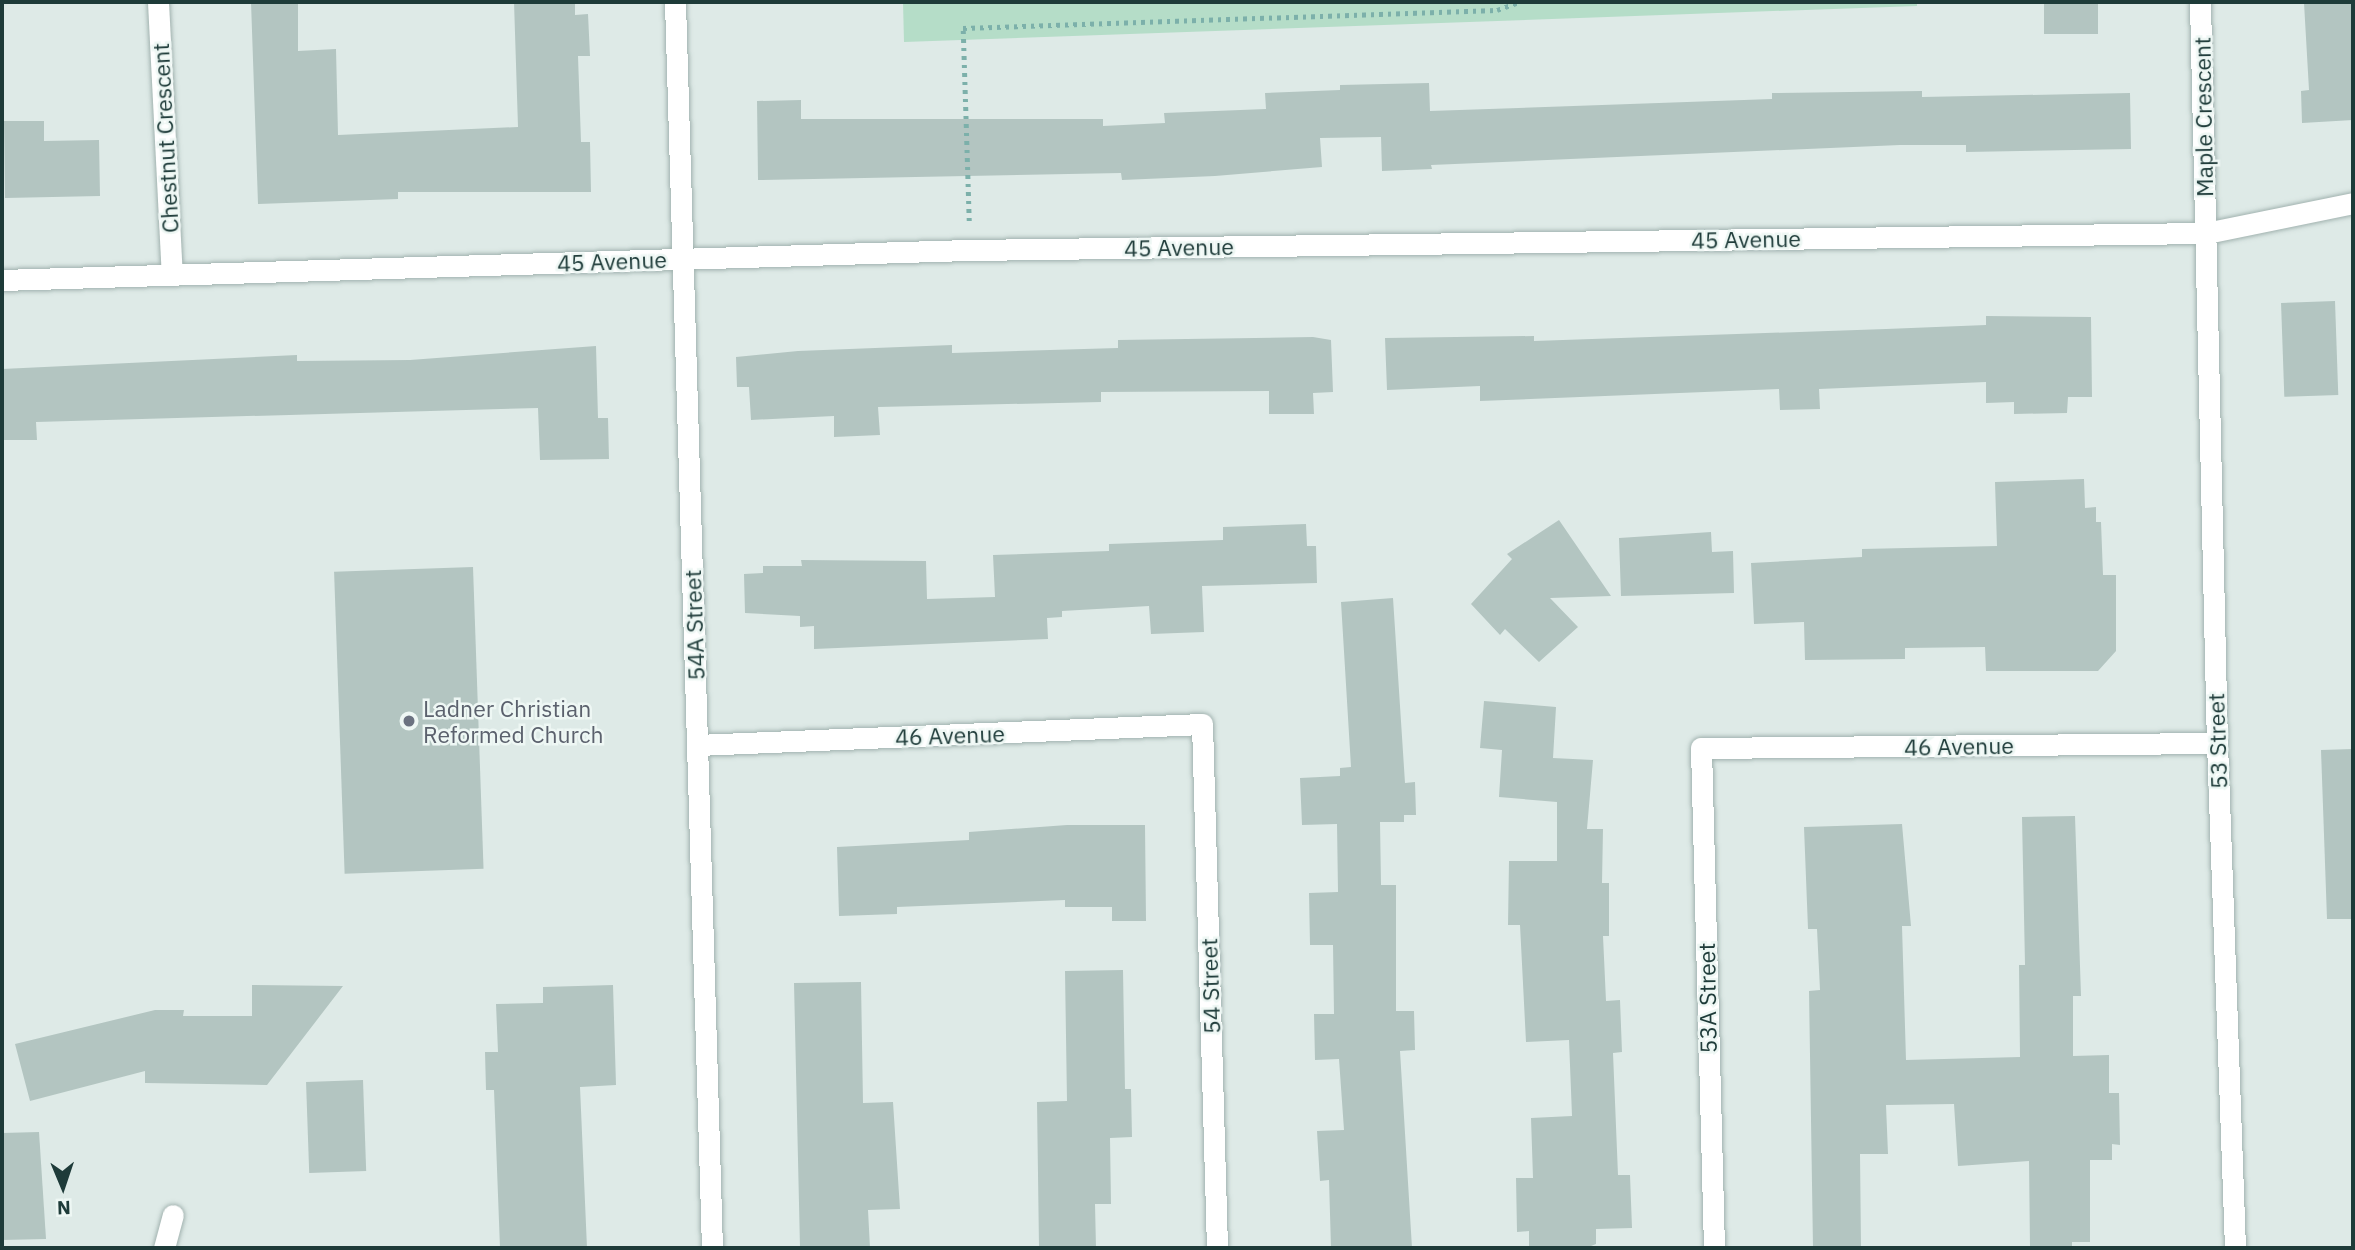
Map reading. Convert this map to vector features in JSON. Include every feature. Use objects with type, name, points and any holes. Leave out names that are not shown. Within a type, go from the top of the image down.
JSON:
[{"type":"street","name":"Chestnut Crescent","points":[[158,2],[172,274]]},
{"type":"street","name":"54A Street","points":[[675,2],[712,1248]]},
{"type":"street","name":"Maple Crescent","points":[[2200,2],[2206,233]]},
{"type":"street","name":"45 Avenue","points":[[2,281],[970,250],[2206,233],[2353,203]]},
{"type":"street","name":"53 Street","points":[[2206,233],[2217,743],[2235,1248]]},
{"type":"street","name":"46 Avenue","points":[[697,745],[1202,724]]},
{"type":"street","name":"54 Street","points":[[1202,724],[1217,1248]]},
{"type":"street","name":"46 Avenue","points":[[1701,748],[2217,743]]},
{"type":"street","name":"53A Street","points":[[1701,748],[1714,1248]]},
{"type":"street","points":[[164,1248],[173,1215]]},
{"type":"path","points":[[970,250],[963,28],[1497,10],[1519,2]]},
{"type":"green space","points":[[903,2],[1917,2],[1917,6],[904,42]]},
{"type":"building","points":[[251,2],[298,2],[298,51],[336,49],[338,135],[518,127],[514,2],[575,2],[575,15],[588,14],[590,56],[578,56],[581,142],[590,142],[591,192],[398,192],[398,199],[258,204]]},
{"type":"building","points":[[2044,2],[2098,2],[2098,34],[2044,34]]},
{"type":"building","points":[[2353,2],[2353,120],[2302,123],[2301,91],[2309,90],[2304,3]]},
{"type":"building","points":[[1429,83],[1430,111],[1772,99],[1772,93],[1922,91],[1922,97],[2130,93],[2131,149],[1966,152],[1966,145],[1900,145],[1431,165],[1432,169],[1382,171],[1381,137],[1320,138],[1322,167],[1215,176],[1122,180],[1121,173],[758,180],[757,101],[801,100],[801,119],[1103,119],[1103,126],[1165,123],[1164,113],[1266,109],[1265,93],[1340,90],[1340,85]]},
{"type":"building","points":[[4,121],[44,121],[44,141],[99,140],[100,196],[5,198]]},
{"type":"building","points":[[2335,301],[2338,395],[2284,397],[2281,303]]},
{"type":"building","points":[[1986,316],[2091,317],[2092,397],[2068,397],[2067,413],[2014,414],[2014,402],[1986,403],[1986,382],[1819,389],[1820,409],[1780,410],[1779,389],[1480,401],[1480,386],[1387,390],[1385,338],[1534,336],[1534,341],[1886,329],[1986,325]]},
{"type":"building","points":[[1313,337],[1331,340],[1333,392],[1313,393],[1314,414],[1269,414],[1269,391],[1101,392],[1101,402],[878,407],[880,435],[834,437],[834,416],[751,420],[749,387],[737,387],[736,357],[798,351],[952,345],[952,353],[1118,348],[1118,340]]},
{"type":"building","points":[[596,346],[598,418],[608,418],[609,459],[540,460],[538,408],[36,422],[37,440],[2,440],[2,369],[297,355],[297,361],[410,360]]},
{"type":"building","points":[[2084,479],[2085,508],[2096,507],[2096,522],[2101,522],[2103,575],[2116,575],[2116,651],[2098,671],[1986,671],[1985,647],[1905,648],[1905,659],[1805,660],[1804,622],[1754,624],[1751,563],[1862,557],[1862,549],[1997,546],[1995,482]]},
{"type":"building","points":[[1559,520],[1611,596],[1550,598],[1578,627],[1539,662],[1505,629],[1500,635],[1471,604],[1512,559],[1507,554]]},
{"type":"building","points":[[1306,524],[1307,546],[1316,546],[1317,583],[1202,586],[1204,632],[1151,634],[1149,606],[1062,611],[1062,617],[1047,618],[1048,639],[814,649],[814,626],[800,627],[800,616],[745,613],[744,574],[763,573],[763,566],[802,566],[801,560],[926,561],[927,599],[995,597],[993,555],[1109,551],[1109,544],[1223,540],[1223,527]]},
{"type":"building","points":[[1711,532],[1712,552],[1733,551],[1734,593],[1621,596],[1619,538]]},
{"type":"building","name":"Ladner Christian Reformed Church","points":[[473,567],[484,869],[345,874],[334,572]]},
{"type":"building","points":[[1393,598],[1405,783],[1415,782],[1416,815],[1404,815],[1404,822],[1380,822],[1381,885],[1396,885],[1396,1011],[1414,1011],[1415,1050],[1400,1051],[1412,1248],[1331,1248],[1329,1180],[1320,1181],[1317,1131],[1344,1130],[1339,1059],[1315,1060],[1314,1014],[1334,1014],[1333,945],[1310,945],[1309,893],[1338,892],[1337,824],[1302,825],[1300,778],[1340,776],[1340,768],[1351,767],[1341,602]]},
{"type":"building","points":[[1484,701],[1556,707],[1553,758],[1593,760],[1587,829],[1603,829],[1602,883],[1609,883],[1609,936],[1603,936],[1606,1001],[1620,1000],[1622,1052],[1613,1053],[1618,1175],[1630,1175],[1632,1228],[1596,1229],[1596,1244],[1586,1248],[1529,1248],[1529,1231],[1517,1232],[1516,1178],[1533,1178],[1531,1118],[1572,1116],[1569,1040],[1526,1042],[1520,925],[1508,925],[1509,861],[1557,861],[1557,802],[1499,797],[1502,750],[1480,748]]},
{"type":"building","points":[[2353,749],[2353,919],[2327,919],[2321,750]]},
{"type":"building","points":[[2075,816],[2081,996],[2073,996],[2073,1056],[2109,1055],[2109,1093],[2119,1093],[2120,1145],[2112,1144],[2112,1160],[2090,1160],[2090,1242],[2072,1242],[2072,1248],[2030,1248],[2029,1161],[1958,1166],[1954,1104],[1886,1105],[1888,1154],[1860,1154],[1861,1248],[1813,1248],[1809,991],[1820,990],[1817,929],[1808,929],[1804,827],[1902,824],[1911,926],[1902,926],[1906,1060],[2020,1057],[2019,965],[2025,965],[2022,817]]},
{"type":"building","points":[[1067,825],[1145,825],[1146,921],[1112,921],[1112,907],[1065,907],[1065,900],[897,907],[897,914],[839,916],[837,847],[969,840],[969,832]]},
{"type":"building","points":[[1123,970],[1125,1089],[1131,1089],[1132,1137],[1110,1138],[1111,1204],[1095,1204],[1096,1248],[1039,1248],[1037,1102],[1067,1101],[1065,971]]},
{"type":"building","points":[[861,982],[863,1103],[893,1102],[900,1209],[868,1210],[870,1248],[800,1248],[794,983]]},
{"type":"building","points":[[252,985],[343,986],[267,1085],[145,1083],[145,1071],[30,1101],[15,1044],[155,1010],[184,1010],[183,1016],[252,1016]]},
{"type":"building","points":[[613,985],[616,1085],[580,1087],[587,1248],[500,1248],[494,1090],[486,1090],[485,1052],[498,1052],[496,1004],[543,1003],[543,987]]},
{"type":"building","points":[[363,1080],[366,1171],[309,1173],[306,1082]]},
{"type":"building","points":[[39,1132],[46,1239],[2,1240],[2,1133]]},
{"type":"place","name":"Ladner Christian Reformed Church","points":[[409,721]]}]
